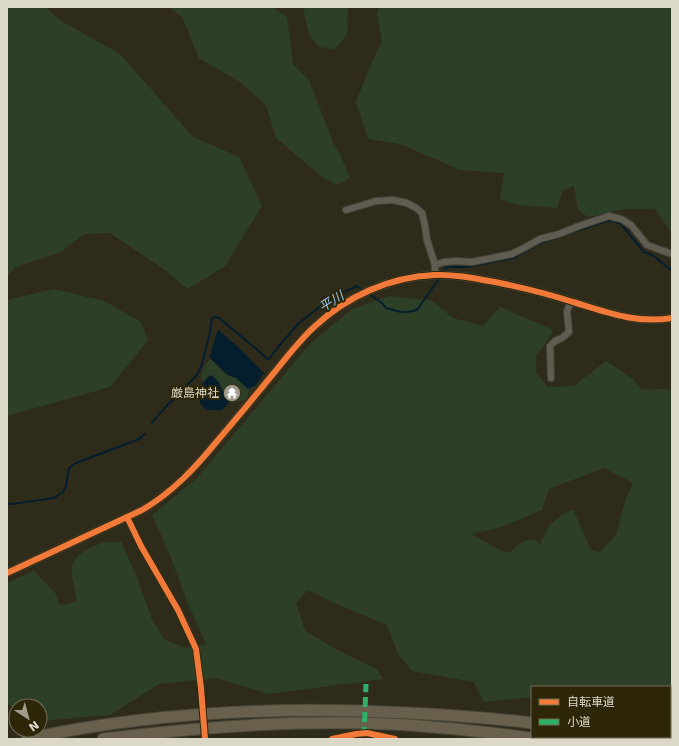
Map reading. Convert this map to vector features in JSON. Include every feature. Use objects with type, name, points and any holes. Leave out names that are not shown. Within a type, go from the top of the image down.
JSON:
[{"type":"highway","points":[[27,739],[102,725],[206,714],[262,710],[371,711],[450,715],[531,723]]},
{"type":"highway","points":[[103,739],[225,726],[367,723],[452,729],[538,739]]},
{"type":"street","points":[[346,210],[376,201],[393,200],[407,203],[416,208],[422,213],[427,240],[438,275]]},
{"type":"street","points":[[435,265],[444,262],[456,261],[472,262],[512,254],[540,239],[559,234],[609,216],[621,219],[631,225],[647,244],[672,254]]},
{"type":"street","points":[[7,572],[155,503],[187,476],[205,457],[314,327],[339,308],[370,290],[393,282],[411,278],[438,275],[468,277],[524,289],[633,318],[656,320],[672,318]]},
{"type":"street","points":[[551,378],[550,346],[555,340],[562,338],[569,332],[567,311],[571,301]]},
{"type":"street","points":[[127,517],[178,610],[196,649],[201,688]]},
{"type":"street","points":[[332,739],[367,733],[395,739]]},
{"type":"green space","points":[[7,7],[45,7],[61,21],[120,54],[193,137],[239,157],[262,206],[225,266],[188,289],[165,270],[110,233],[85,234],[61,252],[15,267],[7,277]]},
{"type":"green space","points":[[169,7],[273,7],[287,17],[293,64],[309,80],[334,145],[340,154],[350,178],[336,185],[320,175],[276,138],[266,105],[240,82],[199,58],[182,17]]},
{"type":"green space","points":[[303,7],[348,7],[347,34],[335,49],[319,47],[309,35]]},
{"type":"green space","points":[[380,7],[672,7],[672,233],[655,209],[625,209],[588,217],[578,210],[574,186],[563,190],[557,208],[517,205],[500,199],[504,173],[460,170],[400,144],[368,139],[356,102],[382,41],[377,13]]},
{"type":"green space","points":[[54,289],[104,301],[141,322],[148,340],[110,387],[7,416],[7,300]]},
{"type":"green space","points":[[389,296],[431,300],[453,318],[483,326],[500,307],[553,330],[544,346],[536,355],[536,373],[548,387],[574,386],[606,361],[633,379],[642,390],[667,389],[672,393],[672,708],[671,710],[671,686],[531,686],[531,697],[484,702],[474,682],[412,671],[398,654],[387,625],[341,606],[308,590],[296,603],[305,631],[336,649],[377,669],[383,679],[268,694],[217,678],[159,684],[110,715],[48,720],[48,698],[8,698],[8,704],[7,703],[7,583],[34,571],[55,593],[58,598],[58,604],[65,605],[77,601],[72,576],[72,567],[76,558],[85,550],[104,542],[121,542],[137,577],[152,620],[165,640],[185,648],[206,644],[152,515],[197,478],[310,344],[352,309]],"holes":[[[604,468],[633,483],[626,498],[616,535],[600,552],[591,550],[573,509],[560,516],[549,526],[540,544],[534,539],[522,542],[509,553],[502,551],[471,534],[502,527],[542,510],[549,489]]]},
{"type":"green space","points":[[215,357],[249,385],[250,389],[246,399],[228,404],[210,383],[201,379],[205,366]]},
{"type":"water","points":[[218,330],[236,345],[264,373],[256,385],[248,389],[236,378],[227,375],[210,358]]},
{"type":"water","points":[[211,375],[218,381],[223,391],[232,400],[222,410],[206,410],[200,403],[198,392],[205,380]]},
{"type":"waterway","name":"平川","points":[[442,273],[448,267],[466,267],[514,258],[538,244],[606,221],[614,221],[621,224],[644,252],[654,256],[672,271]]},
{"type":"waterway","name":"平川","points":[[368,293],[382,303],[386,308],[401,312],[408,312],[417,310],[440,277]]},
{"type":"waterway","name":"平川","points":[[152,423],[196,376],[201,367],[210,333],[212,318],[219,318],[267,359],[269,359],[298,324],[331,298],[357,286],[364,291]]},
{"type":"waterway","name":"平川","points":[[7,504],[54,498],[63,492],[66,486],[69,468],[76,463],[139,439],[145,434]]},
{"type":"tunnel","points":[[201,688],[205,739]]},
{"type":"marked path","points":[[364,737],[366,684]]},
{"type":"cycle path","points":[[7,573],[142,510],[164,495],[201,460],[303,338],[314,327],[340,306],[355,297],[385,284],[434,275],[459,276],[527,289],[622,316],[646,319],[672,318]]},
{"type":"cycle path","points":[[127,517],[141,546],[178,610],[196,649],[205,739]]},
{"type":"cycle path","points":[[332,739],[367,733],[395,739]]},
{"type":"place","name":"厳島神社","points":[[232,393]]}]
